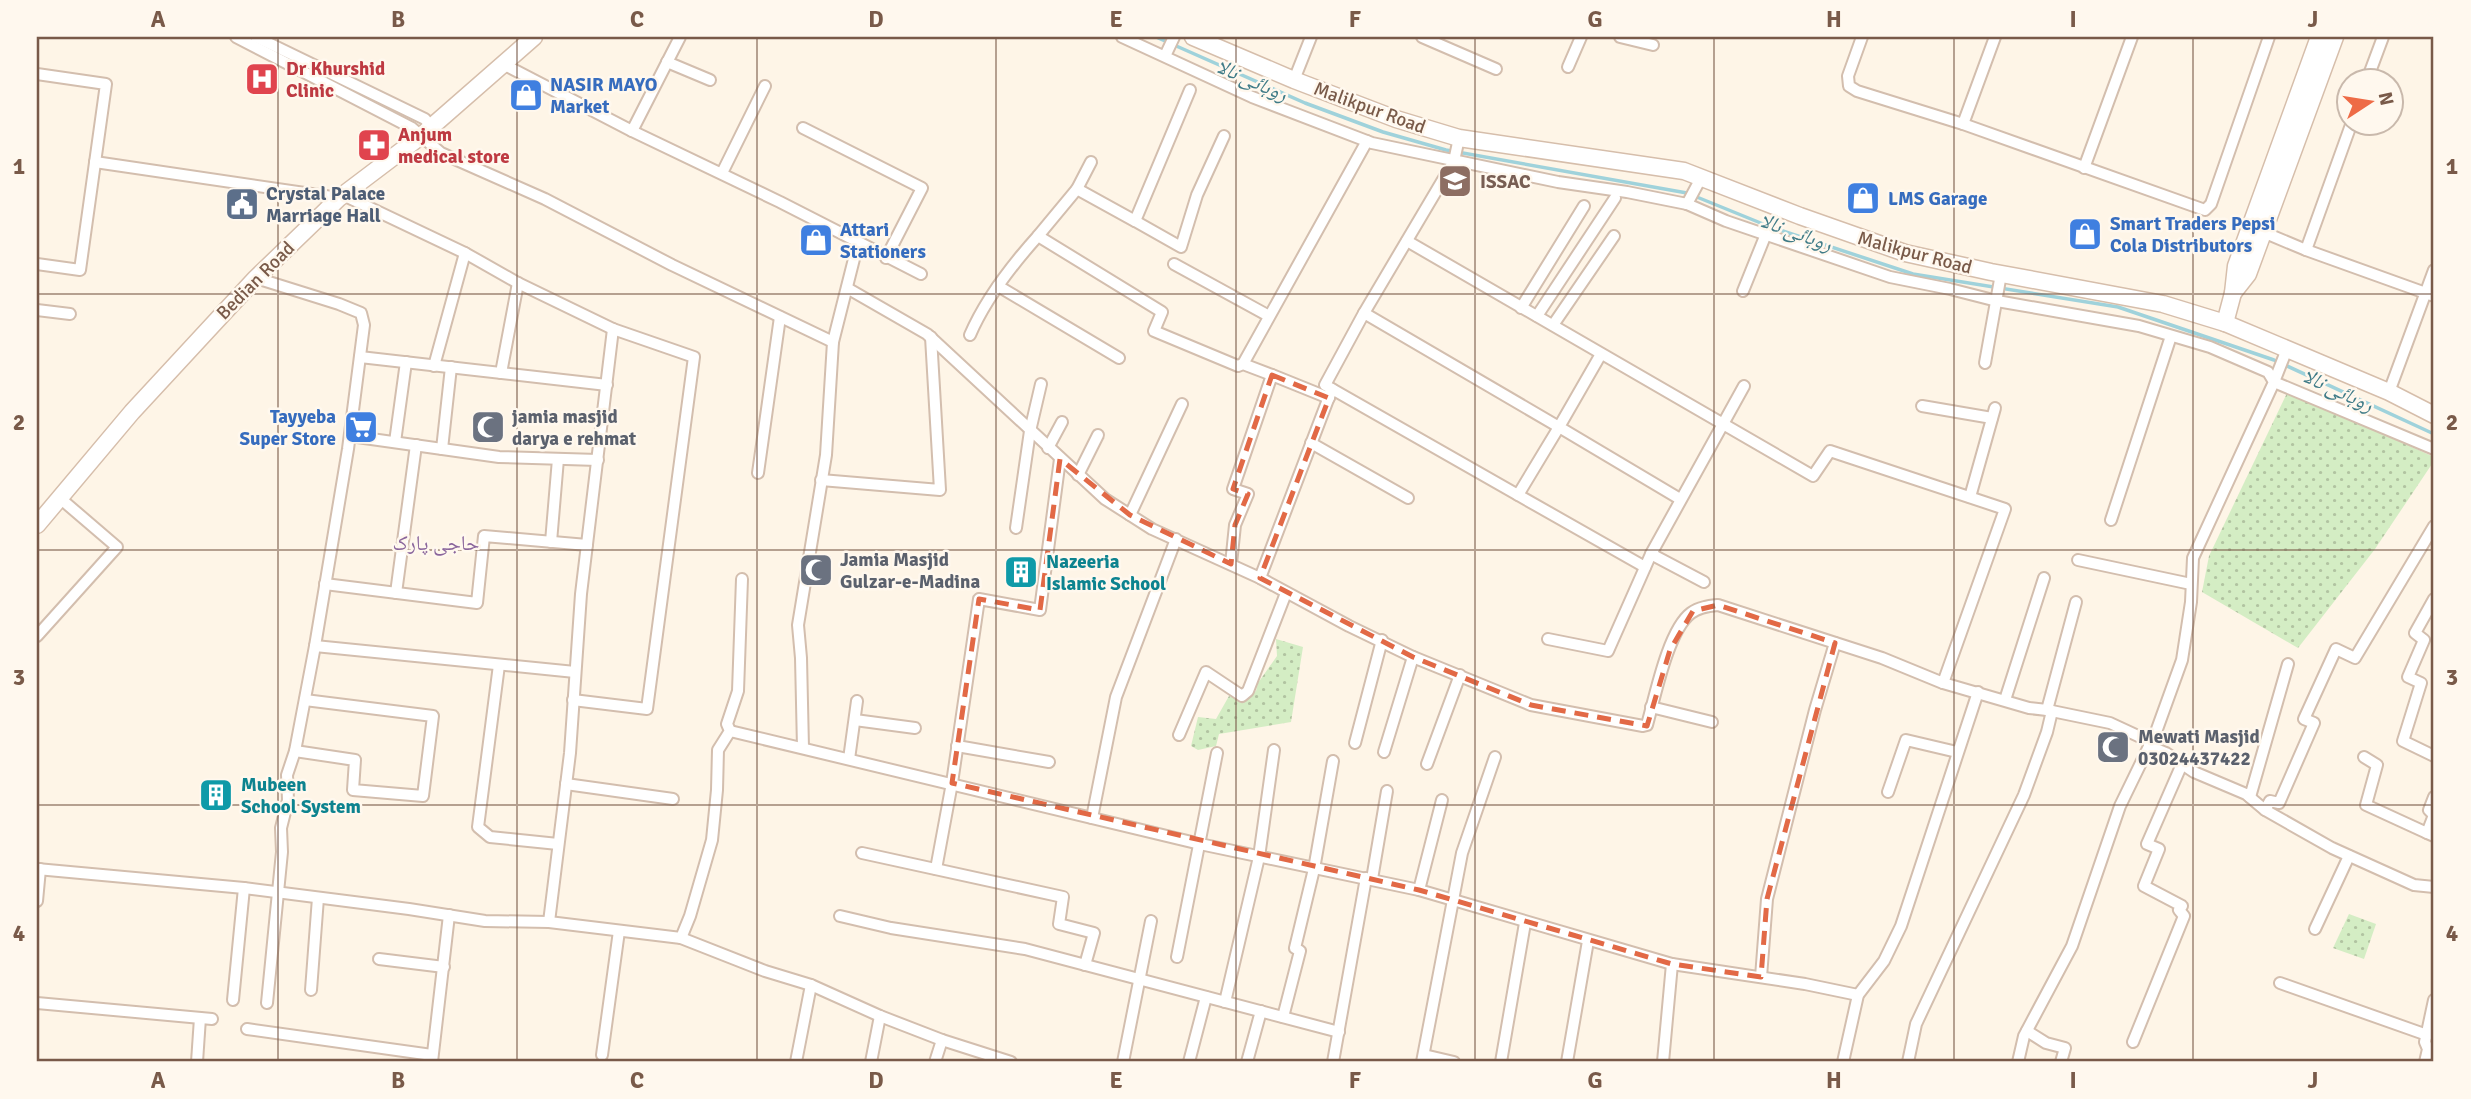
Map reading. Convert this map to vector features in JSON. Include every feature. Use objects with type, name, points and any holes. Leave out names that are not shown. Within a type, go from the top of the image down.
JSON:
[{"type":"street","points":[[236,37],[355,91]]},
{"type":"street","points":[[256,37],[355,91],[412,128],[426,131],[441,153],[545,200],[672,265],[833,342]]},
{"type":"street","points":[[632,131],[680,37]]},
{"type":"street","points":[[1122,37],[1166,54],[1252,97],[1367,141],[1454,161],[1689,202],[1726,221],[1890,277],[1997,301],[2139,326],[2210,347],[2269,372],[2274,382],[2434,449]]},
{"type":"street","name":"Malikpur Road","points":[[1194,37],[1294,80],[1458,141],[1684,171],[1699,183],[1905,253],[2001,278],[2163,304],[2225,323],[2286,352],[2389,392],[2434,415]]},
{"type":"street","points":[[1294,80],[1311,37]]},
{"type":"street","points":[[1422,37],[1496,69]]},
{"type":"street","points":[[1568,67],[1581,37]]},
{"type":"street","points":[[1620,37],[1653,45]]},
{"type":"street","points":[[1862,37],[1848,76],[1849,86],[1857,91],[1963,124],[2205,209],[2211,204],[2269,37]]},
{"type":"street","points":[[1963,124],[1995,37]]},
{"type":"street","points":[[2084,168],[2132,37]]},
{"type":"street","points":[[2225,323],[2234,293],[2236,266],[2319,37]]},
{"type":"street","points":[[2234,293],[2248,274],[2335,37]]},
{"type":"street","points":[[2372,66],[2383,37]]},
{"type":"street","points":[[1166,54],[1174,38]]},
{"type":"street","name":"Bedian Road","points":[[37,525],[132,412],[256,278],[341,196],[426,131],[503,64],[526,39]]},
{"type":"street","points":[[667,62],[710,80]]},
{"type":"street","points":[[503,64],[921,274]]},
{"type":"street","points":[[37,75],[106,83],[80,270],[37,264]]},
{"type":"street","points":[[722,173],[765,86]]},
{"type":"street","points":[[1135,221],[1190,90]]},
{"type":"street","points":[[803,128],[922,188],[886,258]]},
{"type":"street","points":[[1077,189],[1181,247],[1197,195],[1224,136]]},
{"type":"street","points":[[2306,250],[2347,136]]},
{"type":"street","points":[[1243,364],[1367,141]]},
{"type":"street","points":[[1331,393],[1325,385],[1364,313],[1454,161],[1458,141]]},
{"type":"street","points":[[95,162],[341,196],[465,253],[518,283],[613,329],[694,357],[647,709],[573,700]]},
{"type":"street","points":[[970,335],[979,315],[1010,267],[1077,189],[1091,162]]},
{"type":"street","points":[[1689,202],[1699,183]]},
{"type":"street","points":[[1537,316],[1615,198]]},
{"type":"street","points":[[1521,308],[1584,206]]},
{"type":"street","points":[[2263,232],[2430,294]]},
{"type":"street","points":[[1743,291],[1766,234]]},
{"type":"street","points":[[1038,236],[1162,312],[1154,331],[1238,366],[1243,364],[1331,393],[1645,567]]},
{"type":"street","points":[[1553,325],[1614,236]]},
{"type":"street","points":[[1407,241],[1813,476],[1830,451],[2005,509],[1943,683]]},
{"type":"street","points":[[803,748],[798,625],[826,455],[833,342],[858,243]]},
{"type":"street","points":[[434,366],[465,253]]},
{"type":"street","points":[[1174,264],[1269,316]]},
{"type":"street","points":[[2389,392],[2430,294],[2434,270]]},
{"type":"street","points":[[256,278],[361,313],[364,325],[350,436],[315,646],[295,751],[287,775],[288,800],[281,828],[282,852],[267,1003]]},
{"type":"street","points":[[1984,363],[2001,278]]},
{"type":"street","points":[[501,373],[518,283]]},
{"type":"street","points":[[998,286],[1119,358]]},
{"type":"street","points":[[847,288],[931,337],[1060,459],[1105,499],[1130,515],[1413,657],[1531,705],[1643,726],[1647,724],[1657,686],[1682,622],[1693,611],[1718,605],[1882,658],[1943,683],[2029,708],[2110,723],[2166,753],[2194,772],[2246,794],[2265,810],[2293,827],[2349,856],[2414,885],[2434,887]]},
{"type":"street","points":[[37,310],[70,314]]},
{"type":"street","points":[[1364,313],[1680,499]]},
{"type":"street","points":[[758,474],[780,317]]},
{"type":"street","points":[[549,922],[566,784],[587,545],[613,329]]},
{"type":"street","points":[[2111,520],[2171,336]]},
{"type":"street","points":[[821,480],[940,490],[931,337]]},
{"type":"street","points":[[2018,1062],[2027,1031],[2072,946],[2120,806],[2150,744],[2182,660],[2191,602],[2193,558],[2286,352]]},
{"type":"street","points":[[1518,495],[1601,354]]},
{"type":"street","points":[[360,357],[607,385]]},
{"type":"street","points":[[396,442],[406,362]]},
{"type":"street","points":[[442,449],[450,367]]},
{"type":"street","points":[[1231,564],[1235,525],[1248,494],[1233,489],[1272,375]]},
{"type":"street","points":[[1016,528],[1030,431],[1041,384]]},
{"type":"street","points":[[1548,639],[1608,651],[1651,555],[1744,386]]},
{"type":"street","points":[[1260,578],[1331,393]]},
{"type":"street","points":[[1130,515],[1182,404]]},
{"type":"street","points":[[1922,406],[1993,413],[1970,497]]},
{"type":"street","points":[[1048,448],[1062,422]]},
{"type":"street","points":[[1078,475],[1098,435]]},
{"type":"street","points":[[350,436],[499,457],[598,460]]},
{"type":"street","points":[[1311,443],[1408,499]]},
{"type":"street","points":[[396,593],[416,445]]},
{"type":"street","points":[[551,542],[558,459]]},
{"type":"street","points":[[936,869],[952,783],[979,599],[1040,610],[1060,459]]},
{"type":"street","points":[[37,636],[117,547],[61,499]]},
{"type":"street","points":[[2265,810],[2270,801],[2279,803],[2314,723],[2304,719],[2336,649],[2355,658],[2434,526]]},
{"type":"street","points":[[325,584],[477,603],[484,536],[587,545]]},
{"type":"street","points":[[1092,818],[1116,697],[1176,539]]},
{"type":"street","points":[[1651,555],[1704,582]]},
{"type":"street","points":[[2078,560],[2191,584]]},
{"type":"street","points":[[2006,700],[2044,578]]},
{"type":"street","points":[[730,731],[727,724],[738,691],[742,579]]},
{"type":"street","points":[[1179,735],[1206,672],[1242,696],[1248,691],[1286,593]]},
{"type":"street","points":[[2434,599],[2415,633],[2424,640],[2408,677],[2421,683],[2403,741],[2434,757]]},
{"type":"street","points":[[1908,1062],[1916,1024],[2024,795],[2047,732],[2076,602]]},
{"type":"street","points":[[1355,743],[1382,640]]},
{"type":"street","points":[[1761,977],[1767,900],[1815,710],[1835,643]]},
{"type":"street","points":[[315,646],[575,672]]},
{"type":"street","points":[[1384,752],[1413,657]]},
{"type":"street","points":[[2250,797],[2288,664]]},
{"type":"street","points":[[499,665],[478,827],[490,837],[558,844]]},
{"type":"street","points":[[1427,764],[1460,674]]},
{"type":"street","points":[[1843,1062],[1858,995],[1884,961],[1901,926],[1978,692]]},
{"type":"street","points":[[295,751],[355,760],[353,790],[422,796],[433,716],[305,699]]},
{"type":"street","points":[[849,759],[857,701]]},
{"type":"street","points":[[1651,707],[1712,722]]},
{"type":"street","points":[[855,720],[915,728]]},
{"type":"street","points":[[730,731],[1259,858],[1419,890],[1672,964],[1858,995]]},
{"type":"street","points":[[681,938],[712,840],[718,750],[730,731]]},
{"type":"street","points":[[1888,792],[1906,740],[1957,752]]},
{"type":"street","points":[[957,746],[1049,762]]},
{"type":"street","points":[[1226,1002],[1259,858],[1275,750]]},
{"type":"street","points":[[1177,957],[1217,753]]},
{"type":"street","points":[[1454,1062],[1423,1058],[1462,853],[1495,757]]},
{"type":"street","points":[[2364,757],[2377,765],[2366,806],[2431,834],[2434,815],[2429,810],[2434,797]]},
{"type":"street","points":[[1283,1017],[1300,951],[1296,948],[1314,869],[1333,761]]},
{"type":"street","points":[[2133,1042],[2184,916],[2179,910],[2182,906],[2144,886],[2159,849],[2147,844],[2182,764]]},
{"type":"street","points":[[566,784],[673,799]]},
{"type":"street","points":[[1333,1062],[1387,791]]},
{"type":"street","points":[[1419,890],[1442,800]]},
{"type":"street","points":[[862,853],[1063,897],[1059,925],[1094,933],[1085,965]]},
{"type":"street","points":[[2315,929],[2349,856]]},
{"type":"street","points":[[37,901],[38,869],[244,888],[485,921],[549,922],[681,938],[765,971],[811,985],[942,1040],[1011,1062]]},
{"type":"street","points":[[233,1000],[244,888]]},
{"type":"street","points":[[311,990],[318,898]]},
{"type":"street","points":[[247,1029],[432,1059],[449,915]]},
{"type":"street","points":[[839,916],[891,928],[1025,950],[1339,1032]]},
{"type":"street","points":[[1123,1062],[1151,921]]},
{"type":"street","points":[[1502,1062],[1525,923]]},
{"type":"street","points":[[602,1055],[619,931]]},
{"type":"street","points":[[1567,1062],[1588,941]]},
{"type":"street","points":[[379,959],[444,967]]},
{"type":"street","points":[[1663,1062],[1672,964]]},
{"type":"street","points":[[2280,983],[2427,1035]]},
{"type":"street","points":[[796,1062],[811,985]]},
{"type":"street","points":[[1189,1062],[1206,997]]},
{"type":"street","points":[[2425,1062],[2428,1049],[2425,1042],[2434,1000]]},
{"type":"street","points":[[37,1003],[206,1018],[197,1062]]},
{"type":"street","points":[[1247,1062],[1261,1011]]},
{"type":"street","points":[[872,1062],[880,1016]]},
{"type":"street","points":[[2027,1031],[2046,1044],[2065,1048],[2061,1062]]},
{"type":"street","points":[[935,1062],[942,1040]]},
{"type":"highlighted area","points":[[1272,375],[1329,398],[1260,578],[1413,657],[1531,705],[1647,726],[1670,650],[1693,611],[1718,605],[1835,643],[1767,899],[1761,977],[1672,964],[1419,890],[952,783],[979,599],[1040,610],[1060,459],[1130,515],[1231,564],[1235,525],[1248,494],[1233,489]]},
{"type":"green space","points":[[2288,391],[2434,457],[2434,461],[2375,549],[2298,648],[2202,592],[2209,556]]},
{"type":"green space","points":[[1276,639],[1303,647],[1291,722],[1219,734],[1216,746],[1198,750],[1191,746],[1198,717],[1216,719],[1229,696],[1242,701],[1256,691],[1258,683],[1277,656]]},
{"type":"green space","points":[[2349,914],[2376,924],[2364,959],[2333,948]]},
{"type":"waterway","name":"روہائی نالا","points":[[1156,37],[1305,103],[1383,132],[1446,150],[1687,193],[1768,226],[1913,274],[2118,307],[2274,360],[2434,434]]},
{"type":"place","name":"Dr Khurshid Clinic","points":[[262,79]]},
{"type":"place","name":"NASIR MAYO Market","points":[[526,95]]},
{"type":"place","name":"Anjum medical store","points":[[374,145]]},
{"type":"place","name":"ISSAC","points":[[1455,181]]},
{"type":"place","name":"LMS Garage","points":[[1863,198]]},
{"type":"place","name":"Crystal Palace Marriage Hall","points":[[242,204]]},
{"type":"place","name":"Smart Traders Pepsi Cola Distributors","points":[[2085,234]]},
{"type":"place","name":"Attari Stationers","points":[[816,240]]},
{"type":"place","name":"Tayyeba Super Store","points":[[361,427]]},
{"type":"place","name":"jamia masjid darya e rehmat","points":[[488,427]]},
{"type":"place","name":"Jamia Masjid Gulzar-e-Madina","points":[[816,570]]},
{"type":"place","name":"Nazeeria Islamic School","points":[[1021,572]]},
{"type":"place","name":"Mewati Masjid 03024437422","points":[[2113,747]]},
{"type":"place","name":"Mubeen School System","points":[[216,795]]},
{"type":"district","name":"حاجی پارک","points":[[436,543]]}]
